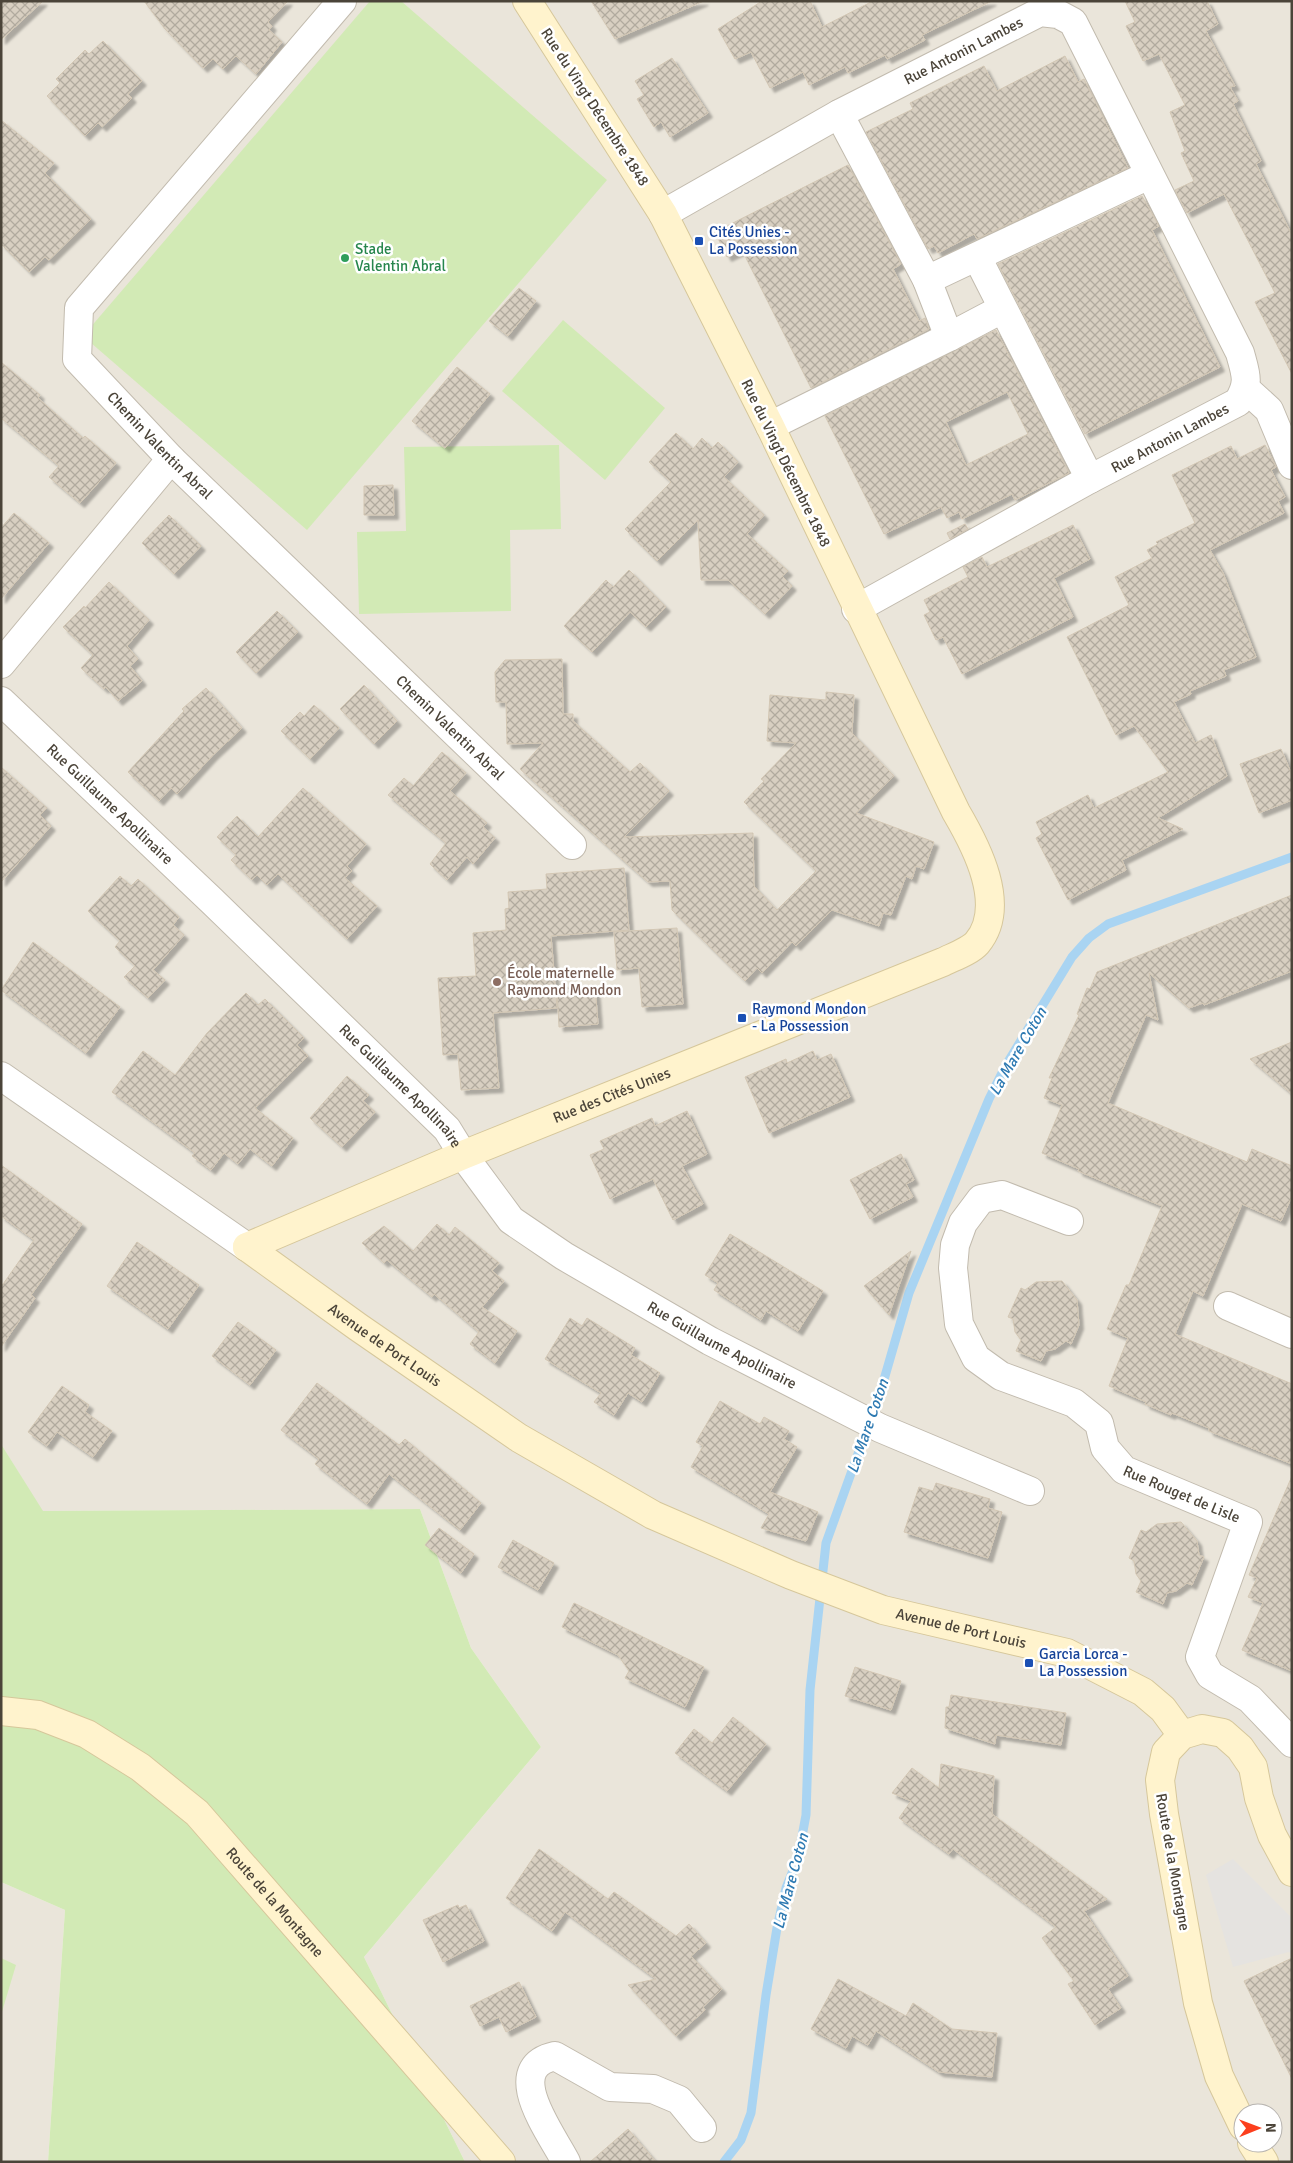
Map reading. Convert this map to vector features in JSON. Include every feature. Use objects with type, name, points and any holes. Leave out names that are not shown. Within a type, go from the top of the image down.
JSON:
[{"type":"street","name":"Chemin Valentin Abral","points":[[342,1],[79,308],[77,359],[171,459],[572,845]]},
{"type":"street","name":"Rue du Vingt Décembre 1848","points":[[527,1],[663,214],[770,426],[856,609],[956,812],[977,849],[987,881],[989,912],[987,928],[976,944]]},
{"type":"street","name":"Rue Antonin Lambes","points":[[663,214],[839,114],[1040,12],[1058,14],[1073,22],[1240,353],[1246,373],[1246,389],[1238,402],[1224,411],[1090,479],[856,609]]},
{"type":"street","points":[[839,114],[926,280],[949,337]]},
{"type":"street","points":[[926,280],[1149,175]]},
{"type":"street","points":[[977,257],[1090,479]]},
{"type":"street","points":[[770,426],[1002,309]]},
{"type":"street","points":[[1246,389],[1269,410],[1292,465]]},
{"type":"street","points":[[1,664],[171,459]]},
{"type":"street","name":"Rue Guillaume Apollinaire","points":[[1,701],[206,894],[448,1129],[463,1154],[511,1220],[564,1256],[710,1341],[880,1428],[1030,1491]]},
{"type":"street","name":"Rue des Cités Unies","points":[[247,1247],[463,1154],[912,976],[976,944]]},
{"type":"street","name":"Avenue de Port Louis","points":[[1,1076],[519,1438],[653,1515],[791,1575],[883,1610],[1067,1653],[1143,1692],[1163,1709],[1182,1735]]},
{"type":"street","name":"Rue Rouget de Lisle","points":[[1069,1221],[1002,1195],[981,1200],[963,1223],[954,1245],[952,1268],[959,1324],[976,1358],[1001,1376],[1074,1403],[1099,1423],[1105,1448],[1124,1470],[1248,1522],[1200,1656],[1210,1675],[1250,1699],[1292,1743]]},
{"type":"street","points":[[1228,1306],[1292,1334]]},
{"type":"street","name":"Route de la Montagne","points":[[1,1711],[38,1715],[87,1734],[140,1767],[196,1813],[501,2162]]},
{"type":"street","points":[[1182,1735],[1202,1729],[1223,1733],[1240,1748],[1253,1767],[1260,1798],[1272,1835],[1292,1872]]},
{"type":"street","name":"Route de la Montagne","points":[[1182,1735],[1166,1752],[1160,1780],[1164,1814],[1198,2002],[1219,2076],[1233,2105]]},
{"type":"street","points":[[566,2162],[536,2108],[529,2082],[531,2071],[544,2058],[555,2056],[610,2087],[653,2089],[678,2100],[702,2128]]},
{"type":"shaded area","points":[[1,1],[1292,1],[1292,2162],[465,2162],[364,1957],[541,1747],[471,1648],[420,1509],[42,1511],[1,1444]]},
{"type":"shaded area","points":[[1233,1859],[1292,1918],[1292,1955],[1289,1952],[1233,1967],[1206,1875]]},
{"type":"shaded area","points":[[1,1882],[65,1910],[48,2162],[1,2162]]},
{"type":"green space","name":"Stade Valentin Abral","points":[[370,1],[401,1],[607,180],[307,530],[83,336]]},
{"type":"green space","points":[[563,320],[665,408],[605,480],[502,391]]},
{"type":"green space","points":[[559,445],[561,529],[510,530],[511,611],[359,614],[357,532],[406,531],[404,447]]},
{"type":"green space","points":[[1,1444],[43,1511],[420,1509],[471,1648],[541,1747],[364,1957],[465,2162],[48,2162],[65,1910],[1,1882]]},
{"type":"green space","points":[[1,1958],[16,1965],[1,2015]]},
{"type":"building","points":[[1,1],[43,1],[1,40]]},
{"type":"building","points":[[144,1],[288,1],[268,22],[272,26],[269,30],[282,42],[256,74],[236,56],[223,69],[213,59],[203,68],[165,29]]},
{"type":"building","points":[[591,1],[704,1],[615,39]]},
{"type":"building","points":[[762,1],[810,1],[822,27],[873,1],[992,1],[922,35],[925,40],[887,59],[885,55],[848,73],[845,67],[809,85],[803,72],[770,88],[751,52],[735,59],[718,29]]},
{"type":"building","points":[[1125,1],[1207,1],[1218,24],[1206,31],[1235,86],[1230,87],[1238,101],[1233,104],[1261,161],[1256,164],[1292,235],[1292,374],[1255,302],[1275,293],[1224,194],[1187,213],[1175,190],[1194,181],[1181,153],[1185,151],[1170,112],[1185,105],[1159,54],[1143,61],[1126,26],[1135,22]]},
{"type":"building","points":[[103,41],[142,81],[128,94],[132,98],[102,127],[98,123],[85,136],[47,96],[60,83],[56,79],[85,50],[89,54]]},
{"type":"building","points":[[1065,56],[1078,82],[1084,79],[1128,168],[977,239],[974,234],[938,253],[934,246],[928,249],[866,132],[913,109],[910,103],[984,66],[997,91]]},
{"type":"building","points":[[672,58],[708,113],[670,137],[661,122],[654,127],[637,99],[644,95],[635,81]]},
{"type":"building","points":[[1,120],[54,163],[45,173],[91,219],[49,260],[45,257],[29,272],[1,244]]},
{"type":"building","points":[[848,165],[901,264],[893,269],[919,321],[925,318],[929,329],[811,388],[742,250],[727,257],[715,232]]},
{"type":"building","points":[[1142,196],[1159,226],[1152,230],[1220,367],[1085,434],[998,264]]},
{"type":"building","points":[[519,288],[536,301],[508,336],[489,321]]},
{"type":"building","points":[[996,330],[1069,473],[1015,500],[1012,494],[962,519],[959,512],[947,518],[941,507],[884,534],[825,416]],"holes":[[[1007,392],[1028,434],[966,465],[946,422]]]},
{"type":"building","points":[[1,362],[40,395],[38,398],[83,438],[85,436],[116,463],[80,503],[49,477],[59,466],[1,418]]},
{"type":"building","points":[[457,367],[490,394],[445,448],[412,421]]},
{"type":"building","points":[[676,433],[693,449],[702,438],[712,448],[718,442],[738,462],[724,477],[764,515],[747,534],[788,571],[782,576],[792,586],[765,614],[728,580],[701,580],[698,520],[657,561],[625,529],[671,482],[649,462]]},
{"type":"building","points":[[1265,445],[1276,467],[1271,470],[1285,497],[1278,501],[1284,513],[1210,550],[1223,573],[1256,657],[1224,670],[1226,676],[1190,691],[1191,694],[1174,702],[1195,743],[1211,735],[1227,776],[1158,818],[1183,829],[1122,860],[1126,870],[1068,900],[1036,838],[1042,834],[1036,822],[1088,795],[1094,808],[1168,772],[1134,726],[1116,735],[1067,637],[1129,605],[1115,577],[1152,558],[1147,550],[1158,544],[1156,542],[1195,523],[1172,475],[1231,446],[1237,459]]},
{"type":"building","points":[[393,485],[394,515],[364,515],[364,486]]},
{"type":"building","points":[[14,513],[49,543],[1,599],[1,528]]},
{"type":"building","points":[[169,515],[201,546],[174,574],[142,543]]},
{"type":"building","points":[[965,524],[968,529],[950,539],[947,533]]},
{"type":"building","points":[[1073,525],[1090,559],[1054,578],[1073,617],[962,674],[943,637],[936,640],[924,615],[930,612],[924,600],[968,577],[963,567],[982,557],[987,567]]},
{"type":"building","points":[[629,570],[666,607],[646,627],[630,612],[592,652],[564,626],[606,580],[613,587]]},
{"type":"building","points":[[109,582],[149,620],[127,646],[138,659],[130,666],[142,681],[118,701],[106,687],[104,689],[81,668],[93,655],[63,627],[84,606],[85,608]]},
{"type":"building","points":[[277,611],[298,632],[256,673],[236,652]]},
{"type":"building","points":[[562,659],[563,714],[573,714],[573,721],[630,772],[640,763],[669,791],[624,837],[753,833],[754,886],[777,910],[816,871],[744,802],[764,781],[761,779],[796,743],[767,741],[770,695],[826,700],[826,692],[854,695],[852,733],[894,776],[856,813],[934,842],[924,869],[916,866],[912,879],[906,876],[891,915],[883,913],[879,926],[832,910],[796,946],[792,942],[762,973],[757,968],[745,981],[672,910],[670,881],[648,882],[520,769],[543,743],[507,744],[506,702],[496,702],[495,672],[505,660]]},
{"type":"building","points":[[364,685],[397,721],[374,744],[340,709]]},
{"type":"building","points":[[206,688],[242,728],[213,755],[177,794],[171,788],[159,801],[128,772],[184,711],[182,709]]},
{"type":"building","points":[[314,705],[339,728],[310,759],[281,731],[300,712],[304,716]]},
{"type":"building","points":[[1281,749],[1292,775],[1292,800],[1259,813],[1240,764]]},
{"type":"building","points":[[442,752],[466,773],[450,791],[487,823],[483,827],[495,838],[473,864],[467,857],[447,880],[430,864],[446,843],[388,795],[404,778],[413,786]]},
{"type":"building","points":[[1,767],[47,808],[40,815],[51,826],[1,882]]},
{"type":"building","points":[[303,788],[366,844],[347,866],[352,871],[345,878],[377,906],[347,939],[278,874],[267,885],[257,875],[252,880],[231,860],[236,855],[217,837],[237,816],[258,837]]},
{"type":"building","name":"École maternelle Raymond Mondon","points":[[624,868],[629,930],[551,936],[557,1008],[493,1013],[499,1088],[461,1090],[458,1054],[443,1055],[438,978],[476,976],[473,933],[506,930],[505,909],[509,908],[508,892],[547,889],[546,874]]},
{"type":"building","points":[[120,876],[131,886],[138,879],[179,917],[173,925],[184,935],[153,970],[165,980],[148,998],[124,977],[135,966],[115,947],[120,941],[88,911]]},
{"type":"building","points":[[1292,895],[1292,971],[1204,1005],[1203,1003],[1189,1008],[1149,973],[1158,1020],[1146,1015],[1108,1103],[1247,1162],[1252,1149],[1292,1166],[1292,1196],[1281,1221],[1242,1204],[1203,1296],[1193,1291],[1175,1334],[1292,1384],[1292,1464],[1209,1431],[1209,1428],[1145,1404],[1146,1402],[1109,1386],[1128,1338],[1107,1329],[1126,1285],[1129,1285],[1162,1206],[1078,1171],[1079,1169],[1042,1153],[1062,1105],[1044,1098],[1052,1078],[1049,1078],[1079,1015],[1077,1014],[1087,988],[1090,989],[1097,972]]},
{"type":"building","points":[[677,928],[683,1004],[642,1007],[639,968],[617,970],[614,932]]},
{"type":"building","points":[[33,942],[120,1007],[86,1053],[1,990]]},
{"type":"building","points":[[595,985],[598,1024],[559,1027],[557,988]]},
{"type":"building","points":[[246,993],[258,1005],[265,999],[304,1038],[297,1045],[308,1056],[255,1108],[293,1138],[272,1166],[250,1149],[238,1164],[224,1153],[211,1170],[192,1156],[195,1153],[112,1092],[143,1051],[175,1075],[207,1033]]},
{"type":"building","points":[[1292,1042],[1292,1094],[1250,1059]]},
{"type":"building","points":[[813,1051],[817,1060],[831,1054],[850,1097],[769,1133],[745,1077],[786,1059],[787,1063]]},
{"type":"building","points":[[347,1076],[369,1095],[363,1101],[375,1112],[342,1147],[310,1118]]},
{"type":"building","points":[[687,1111],[707,1154],[682,1166],[703,1204],[673,1220],[653,1179],[610,1199],[590,1155],[604,1149],[600,1141],[652,1118],[655,1126]]},
{"type":"building","points":[[901,1154],[914,1180],[906,1184],[913,1197],[870,1219],[850,1180]]},
{"type":"building","points":[[1,1165],[82,1224],[31,1295],[35,1298],[1,1347],[1,1287],[34,1240],[1,1216]]},
{"type":"building","points":[[437,1224],[449,1235],[455,1227],[499,1263],[492,1271],[504,1281],[482,1307],[517,1331],[495,1363],[470,1344],[479,1332],[434,1294],[432,1297],[387,1260],[384,1263],[362,1243],[384,1226],[413,1251]]},
{"type":"building","points":[[730,1234],[823,1291],[798,1331],[766,1311],[761,1320],[714,1290],[718,1283],[705,1275]]},
{"type":"building","points":[[137,1242],[199,1285],[168,1329],[107,1286]]},
{"type":"building","points":[[911,1251],[889,1315],[864,1286]]},
{"type":"building","points":[[1062,1281],[1077,1300],[1079,1325],[1071,1344],[1066,1341],[1055,1349],[1046,1351],[1041,1361],[1016,1351],[1021,1340],[1015,1332],[1013,1319],[1008,1317],[1021,1288],[1025,1290],[1036,1282]]},
{"type":"building","points":[[570,1318],[582,1326],[587,1318],[635,1348],[631,1355],[660,1373],[642,1402],[628,1393],[614,1415],[594,1402],[601,1393],[545,1359]]},
{"type":"building","points":[[238,1322],[276,1350],[250,1385],[212,1356]]},
{"type":"building","points":[[317,1383],[399,1445],[405,1439],[481,1503],[460,1530],[389,1474],[367,1504],[315,1464],[319,1459],[281,1430]]},
{"type":"building","points":[[62,1386],[89,1405],[85,1412],[112,1431],[93,1457],[57,1432],[47,1446],[28,1432]]},
{"type":"building","points":[[720,1401],[760,1424],[764,1417],[789,1431],[784,1439],[797,1447],[770,1492],[818,1512],[806,1541],[761,1528],[769,1514],[691,1467],[703,1446],[696,1442]]},
{"type":"building","points":[[1292,1476],[1292,1671],[1242,1650],[1263,1603],[1248,1597],[1257,1578],[1249,1575]]},
{"type":"building","points":[[936,1483],[990,1499],[988,1508],[1002,1512],[988,1558],[904,1532],[919,1487],[933,1491]]},
{"type":"building","points":[[1181,1522],[1197,1541],[1199,1555],[1204,1557],[1192,1585],[1187,1583],[1176,1591],[1167,1593],[1163,1604],[1136,1592],[1141,1581],[1136,1574],[1134,1561],[1129,1558],[1141,1530],[1146,1532],[1157,1524]]},
{"type":"building","points":[[439,1528],[474,1554],[461,1573],[425,1545]]},
{"type":"building","points":[[513,1540],[554,1563],[538,1590],[498,1567]]},
{"type":"building","points":[[574,1603],[704,1667],[685,1707],[625,1678],[629,1671],[618,1655],[562,1627]]},
{"type":"building","points":[[855,1667],[901,1681],[891,1710],[845,1696]]},
{"type":"building","points":[[951,1695],[1066,1713],[1061,1745],[996,1735],[995,1744],[945,1728],[946,1707],[949,1707]]},
{"type":"building","points":[[733,1717],[766,1744],[727,1791],[675,1753],[694,1729],[712,1743]]},
{"type":"building","points":[[941,1764],[994,1776],[992,1814],[1107,1899],[1084,1911],[1128,1976],[1108,1989],[1121,2008],[1095,2025],[1068,1984],[1074,1981],[1042,1938],[1056,1927],[953,1849],[949,1854],[899,1818],[911,1801],[892,1793],[912,1768],[939,1788]]},
{"type":"building","points":[[539,1849],[608,1899],[614,1892],[676,1936],[689,1924],[706,1943],[691,1956],[722,1989],[703,2007],[705,2010],[676,2036],[628,1985],[656,1979],[565,1912],[552,1931],[506,1898]]},
{"type":"building","points":[[458,1905],[459,1908],[466,1905],[484,1941],[443,1962],[423,1920]]},
{"type":"building","points":[[1292,1958],[1292,2079],[1244,1981]]},
{"type":"building","points":[[838,1979],[906,2016],[913,2003],[952,2029],[997,2033],[992,2077],[939,2072],[876,2031],[868,2045],[852,2036],[846,2048],[811,2029]]},
{"type":"building","points":[[519,1982],[536,2017],[506,2032],[499,2017],[480,2026],[470,2006]]},
{"type":"building","points":[[628,2129],[656,2162],[590,2162]]},
{"type":"waterway","name":"La Mare Coton","points":[[724,2162],[741,2140],[751,2113],[766,1995],[777,1928],[786,1888],[798,1858],[806,1815],[810,1690],[826,1543],[881,1390],[909,1293],[989,1099],[1006,1065],[1072,957],[1089,938],[1108,924],[1292,857]]},
{"type":"place","name":"Cités Unies - La Possession","points":[[699,241]]},
{"type":"place","name":"Stade Valentin Abral","points":[[345,258]]},
{"type":"place","name":"École maternelle Raymond Mondon","points":[[497,982]]},
{"type":"place","name":"Raymond Mondon - La Possession","points":[[742,1018]]},
{"type":"place","name":"Garcia Lorca - La Possession","points":[[1029,1663]]}]
